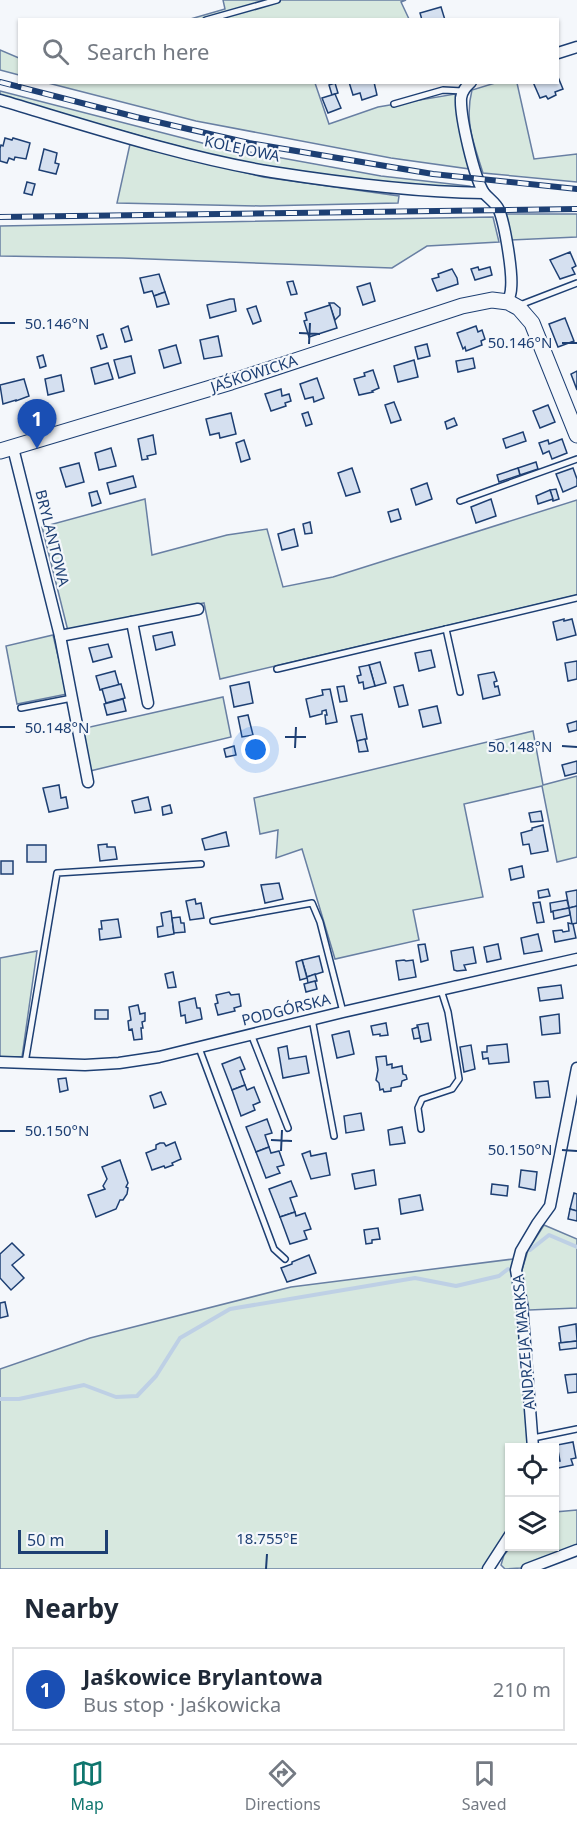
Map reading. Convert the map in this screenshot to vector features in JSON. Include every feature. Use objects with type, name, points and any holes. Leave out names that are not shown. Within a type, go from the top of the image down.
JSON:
[{"type":"street","points":[[559,53],[577,47]]},
{"type":"street","points":[[467,87],[461,96],[464,122],[478,180],[484,193],[499,210],[508,257],[512,304],[532,323],[577,435]]},
{"type":"street","name":"KOLEJOWA","points":[[0,100],[174,149],[271,172],[371,186],[484,193]]},
{"type":"street","name":"JAŚKOWICKA","points":[[6,449],[254,375],[462,306],[492,300],[512,304]]},
{"type":"street","name":"BRYLANTOWA","points":[[6,449],[60,636],[88,782]]},
{"type":"street","points":[[60,636],[198,609]]},
{"type":"street","points":[[132,622],[148,703]]},
{"type":"street","name":"PODGÓRSKA","points":[[0,1062],[85,1065],[159,1057],[312,1019],[577,959]]},
{"type":"street","name":"ANDRZEJA MARKSA","points":[[533,1443],[522,1305],[516,1270],[521,1251],[550,1206],[577,1068]]},
{"type":"street","points":[[488,1569],[505,1543]]},
{"type":"street","points":[[527,1569],[577,1550]]},
{"type":"lane","points":[[213,18],[277,0]]},
{"type":"lane","points":[[394,104],[443,90],[467,87]]},
{"type":"lane","points":[[512,304],[577,283]]},
{"type":"lane","points":[[460,501],[577,459]]},
{"type":"lane","points":[[277,669],[577,598]]},
{"type":"lane","points":[[446,629],[460,692]]},
{"type":"lane","points":[[21,708],[72,698]]},
{"type":"lane","points":[[25,1063],[57,873],[201,864]]},
{"type":"lane","points":[[213,921],[312,903],[320,922],[343,1012]]},
{"type":"lane","points":[[421,1129],[418,1108],[422,1099],[452,1089],[459,1079],[448,1012],[441,989]]},
{"type":"lane","points":[[312,1019],[334,1136]]},
{"type":"lane","points":[[251,1034],[288,1128]]},
{"type":"lane","points":[[199,1048],[274,1249],[285,1259]]},
{"type":"lane","points":[[533,1443],[577,1429]]},
{"type":"shaded area","points":[[223,0],[406,0],[401,2],[409,18],[194,18],[225,9]]},
{"type":"shaded area","points":[[0,50],[18,58],[18,75],[0,70]]},
{"type":"shaded area","points":[[52,84],[315,84],[329,124],[378,107],[455,94],[470,169],[391,158],[196,121]]},
{"type":"shaded area","points":[[492,84],[517,84],[534,159],[577,154],[577,182],[483,173],[471,132],[469,112],[472,90]]},
{"type":"shaded area","points":[[0,91],[210,145],[381,176],[469,186],[465,189],[375,182],[239,162],[0,97]]},
{"type":"shaded area","points":[[130,144],[263,177],[399,196],[398,203],[260,206],[117,203]]},
{"type":"shaded area","points":[[506,214],[577,214],[577,237],[511,240]]},
{"type":"shaded area","points":[[493,217],[499,242],[427,246],[392,268],[0,256],[0,226]]},
{"type":"shaded area","points":[[145,499],[152,555],[227,535],[267,529],[283,587],[333,577],[577,500],[577,595],[220,679],[204,603],[68,631],[42,527]]},
{"type":"shaded area","points":[[53,635],[67,694],[17,704],[6,646]]},
{"type":"shaded area","points":[[223,697],[231,737],[90,771],[81,729]]},
{"type":"shaded area","points":[[533,731],[543,785],[577,776],[577,857],[557,862],[542,786],[464,804],[483,897],[413,910],[419,940],[335,959],[302,849],[276,858],[278,830],[260,834],[254,798]]},
{"type":"shaded area","points":[[37,951],[22,1057],[0,1057],[0,958]]},
{"type":"shaded area","points":[[544,1225],[577,1239],[577,1308],[529,1310],[522,1270],[528,1250]]},
{"type":"shaded area","points":[[513,1259],[531,1443],[505,1443],[505,1538],[483,1569],[0,1569],[0,1369],[90,1338],[291,1287]]},
{"type":"shaded area","points":[[577,1510],[577,1546],[521,1568],[505,1569],[501,1565],[508,1551],[559,1551],[559,1512]]},
{"type":"building","points":[[441,7],[444,18],[421,18],[420,13]]},
{"type":"building","points":[[559,79],[563,89],[555,92],[556,95],[548,99],[546,96],[540,98],[534,84],[559,84]]},
{"type":"building","points":[[335,84],[338,93],[332,95],[329,85]]},
{"type":"building","points":[[350,84],[374,84],[377,95],[362,100],[360,93],[353,95]]},
{"type":"building","points":[[335,94],[341,108],[328,113],[322,98]]},
{"type":"building","points":[[5,138],[30,143],[26,159],[15,157],[14,160],[9,158],[7,163],[0,161],[0,148]]},
{"type":"building","points":[[44,149],[57,153],[55,163],[59,164],[56,174],[39,170]]},
{"type":"building","points":[[27,182],[35,184],[32,195],[24,193]]},
{"type":"building","points":[[570,252],[576,266],[572,268],[575,274],[560,279],[550,260]]},
{"type":"building","points":[[478,267],[479,270],[490,267],[492,275],[475,280],[471,269]]},
{"type":"building","points":[[452,269],[458,284],[437,291],[432,279]]},
{"type":"building","points":[[159,274],[165,292],[154,296],[152,291],[144,293],[140,278]]},
{"type":"building","points":[[293,281],[297,294],[291,295],[287,282]]},
{"type":"building","points":[[370,283],[375,301],[363,305],[357,287]]},
{"type":"building","points":[[165,292],[169,304],[157,307],[154,296]]},
{"type":"building","points":[[234,299],[236,311],[210,318],[207,305]]},
{"type":"building","points":[[329,303],[334,303],[340,308],[340,315],[335,320]]},
{"type":"building","points":[[330,305],[337,328],[309,337],[304,321],[307,320],[305,313]]},
{"type":"building","points":[[256,306],[261,321],[253,324],[247,309]]},
{"type":"building","points":[[565,318],[574,341],[558,347],[549,324]]},
{"type":"building","points":[[128,326],[132,340],[125,342],[121,329]]},
{"type":"building","points":[[476,326],[478,332],[482,330],[485,339],[481,341],[482,345],[466,351],[457,333]]},
{"type":"building","points":[[103,334],[107,347],[101,349],[97,336]]},
{"type":"building","points":[[218,336],[222,356],[204,359],[200,340]]},
{"type":"building","points":[[427,344],[430,356],[418,359],[415,347]]},
{"type":"building","points":[[176,345],[181,363],[164,368],[159,350]]},
{"type":"building","points":[[43,355],[46,366],[40,368],[37,357]]},
{"type":"building","points":[[131,356],[135,373],[119,378],[114,360]]},
{"type":"building","points":[[473,358],[475,368],[458,372],[456,361]]},
{"type":"building","points":[[414,360],[418,377],[398,382],[394,366]]},
{"type":"building","points":[[108,363],[113,379],[95,384],[91,368]]},
{"type":"building","points":[[373,370],[379,388],[359,395],[354,379],[365,376],[364,373]]},
{"type":"building","points":[[577,371],[577,390],[571,374]]},
{"type":"building","points":[[61,375],[64,391],[48,395],[45,379]]},
{"type":"building","points":[[317,378],[324,398],[314,402],[313,397],[305,399],[300,384]]},
{"type":"building","points":[[24,379],[29,396],[3,404],[0,385]]},
{"type":"building","points":[[281,389],[282,396],[289,394],[291,401],[285,403],[286,406],[271,411],[265,394]]},
{"type":"building","points":[[394,402],[401,420],[391,423],[385,405]]},
{"type":"building","points":[[548,405],[555,422],[540,428],[533,411]]},
{"type":"building","points":[[308,412],[312,424],[306,426],[302,414]]},
{"type":"building","points":[[231,413],[236,434],[220,438],[219,433],[210,435],[206,419]]},
{"type":"building","points":[[454,418],[457,425],[447,429],[445,422]]},
{"type":"building","points":[[523,432],[526,441],[506,448],[503,439]]},
{"type":"building","points":[[153,435],[156,454],[142,460],[138,439]]},
{"type":"building","points":[[562,439],[567,453],[552,459],[549,451],[543,454],[539,443],[548,440],[549,444]]},
{"type":"building","points":[[244,440],[250,459],[241,462],[236,443]]},
{"type":"building","points":[[111,448],[116,466],[99,470],[95,453]]},
{"type":"building","points":[[536,462],[538,469],[520,475],[518,468]]},
{"type":"building","points":[[79,463],[84,482],[66,487],[60,468]]},
{"type":"building","points":[[352,468],[360,492],[346,496],[338,473]]},
{"type":"building","points":[[518,468],[520,475],[499,482],[497,475]]},
{"type":"building","points":[[573,468],[577,486],[563,492],[556,474]]},
{"type":"building","points":[[133,476],[136,487],[110,494],[107,483]]},
{"type":"building","points":[[427,483],[432,499],[416,505],[411,489]]},
{"type":"building","points":[[556,489],[559,499],[553,501],[550,490]]},
{"type":"building","points":[[550,490],[553,499],[538,504],[536,496]]},
{"type":"building","points":[[97,491],[101,503],[92,506],[89,493]]},
{"type":"building","points":[[491,499],[496,516],[476,523],[471,507]]},
{"type":"building","points":[[398,509],[401,519],[391,522],[388,512]]},
{"type":"building","points":[[310,522],[312,533],[305,534],[303,524]]},
{"type":"building","points":[[294,529],[298,546],[282,550],[278,534]]},
{"type":"building","points":[[564,619],[564,621],[572,619],[576,635],[557,640],[553,622]]},
{"type":"building","points":[[172,632],[175,645],[156,650],[153,636]]},
{"type":"building","points":[[108,644],[112,657],[93,662],[89,648]]},
{"type":"building","points":[[431,650],[435,667],[419,671],[415,653]]},
{"type":"building","points":[[577,661],[577,679],[568,681],[565,663]]},
{"type":"building","points":[[380,662],[386,683],[375,686],[369,665]]},
{"type":"building","points":[[369,665],[375,686],[364,689],[363,682],[359,683],[357,676],[361,675],[359,667]]},
{"type":"building","points":[[115,671],[119,685],[100,690],[96,676]]},
{"type":"building","points":[[494,672],[497,681],[494,682],[495,687],[498,686],[500,695],[483,699],[478,675]]},
{"type":"building","points":[[249,682],[253,703],[234,707],[230,686]]},
{"type":"building","points":[[121,684],[125,698],[106,703],[102,689]]},
{"type":"building","points":[[403,685],[408,705],[399,707],[394,687]]},
{"type":"building","points":[[344,686],[347,701],[340,702],[337,687]]},
{"type":"building","points":[[330,689],[337,722],[326,724],[326,710],[322,711],[322,714],[310,717],[306,699],[323,695],[322,690]]},
{"type":"building","points":[[123,699],[126,711],[107,715],[104,704]]},
{"type":"building","points":[[437,706],[441,723],[423,727],[419,710]]},
{"type":"building","points":[[362,714],[367,739],[357,741],[351,716]]},
{"type":"building","points":[[248,715],[253,735],[242,737],[238,717]]},
{"type":"building","points":[[577,721],[577,730],[569,732],[567,724]]},
{"type":"building","points":[[365,739],[368,751],[359,752],[357,741]]},
{"type":"building","points":[[234,746],[236,755],[226,757],[224,749]]},
{"type":"building","points":[[577,761],[577,773],[565,776],[562,765]]},
{"type":"building","points":[[59,785],[61,798],[66,797],[68,808],[49,812],[43,788]]},
{"type":"building","points":[[148,797],[151,810],[135,813],[132,801]]},
{"type":"building","points":[[170,805],[172,813],[163,815],[162,807]]},
{"type":"building","points":[[541,811],[543,821],[531,822],[529,813]]},
{"type":"building","points":[[543,825],[548,851],[531,854],[529,844],[523,845],[521,833]]},
{"type":"building","points":[[226,832],[229,846],[205,850],[202,839]]},
{"type":"building","points":[[107,844],[107,847],[115,847],[117,859],[100,861],[98,845]]},
{"type":"building","points":[[27,845],[46,845],[46,862],[27,862]]},
{"type":"building","points":[[1,861],[13,861],[13,874],[1,874]]},
{"type":"building","points":[[522,866],[524,877],[511,880],[509,869]]},
{"type":"building","points":[[279,883],[283,899],[265,903],[261,885]]},
{"type":"building","points":[[548,889],[550,896],[539,898],[538,891]]},
{"type":"building","points":[[577,890],[577,906],[569,908],[566,892]]},
{"type":"building","points":[[195,899],[196,904],[201,903],[204,918],[190,920],[186,901]]},
{"type":"building","points":[[567,900],[569,908],[551,912],[550,903]]},
{"type":"building","points":[[540,902],[544,922],[537,923],[533,903]]},
{"type":"building","points":[[577,906],[577,923],[572,924],[569,908]]},
{"type":"building","points":[[569,908],[570,915],[554,919],[553,911]]},
{"type":"building","points":[[171,911],[174,934],[158,937],[157,927],[163,926],[161,913]]},
{"type":"building","points":[[180,917],[181,923],[184,923],[185,932],[174,933],[172,918]]},
{"type":"building","points":[[118,919],[121,937],[100,940],[101,921]]},
{"type":"building","points":[[568,923],[573,924],[576,938],[555,942],[553,931],[569,931]]},
{"type":"building","points":[[538,934],[542,951],[524,954],[521,938]]},
{"type":"building","points":[[425,944],[428,960],[421,962],[418,945]]},
{"type":"building","points":[[498,944],[501,959],[487,962],[484,947]]},
{"type":"building","points":[[473,947],[476,963],[464,965],[466,970],[454,970],[451,951]]},
{"type":"building","points":[[319,956],[323,972],[307,977],[302,960]]},
{"type":"building","points":[[302,960],[307,978],[300,980],[296,962]]},
{"type":"building","points":[[413,960],[416,977],[399,980],[396,961]]},
{"type":"building","points":[[173,972],[176,987],[168,988],[165,974]]},
{"type":"building","points":[[315,974],[317,981],[308,983],[307,977]]},
{"type":"building","points":[[315,981],[317,989],[306,992],[304,984]]},
{"type":"building","points":[[561,985],[563,998],[540,1001],[538,988]]},
{"type":"building","points":[[229,992],[231,995],[239,994],[241,1006],[234,1008],[235,1011],[218,1015],[215,1004],[218,1003],[216,995]]},
{"type":"building","points":[[195,998],[202,1019],[186,1023],[185,1015],[181,1016],[179,1002]]},
{"type":"building","points":[[138,1005],[140,1014],[145,1013],[145,1021],[142,1022],[143,1028],[141,1028],[142,1039],[134,1040],[132,1029],[129,1030],[128,1021],[131,1020],[129,1007]]},
{"type":"building","points":[[95,1010],[108,1010],[108,1019],[95,1019]]},
{"type":"building","points":[[559,1014],[560,1033],[542,1035],[540,1017]]},
{"type":"building","points":[[386,1023],[388,1035],[373,1035],[371,1026]]},
{"type":"building","points":[[428,1023],[431,1040],[421,1042],[417,1025]]},
{"type":"building","points":[[418,1027],[420,1038],[414,1039],[412,1029]]},
{"type":"building","points":[[349,1031],[354,1054],[337,1058],[332,1035]]},
{"type":"building","points":[[507,1044],[509,1062],[489,1064],[488,1058],[483,1059],[482,1052],[487,1052],[487,1046]]},
{"type":"building","points":[[471,1045],[475,1069],[464,1072],[460,1047]]},
{"type":"building","points":[[287,1046],[289,1059],[306,1056],[309,1073],[283,1078],[278,1048]]},
{"type":"building","points":[[386,1056],[387,1065],[392,1064],[392,1068],[402,1066],[403,1074],[407,1079],[402,1081],[401,1086],[384,1092],[383,1089],[380,1090],[376,1080],[378,1070],[376,1057]]},
{"type":"building","points":[[240,1057],[245,1069],[240,1071],[245,1085],[232,1090],[222,1064]]},
{"type":"building","points":[[66,1078],[68,1090],[60,1092],[58,1079]]},
{"type":"building","points":[[548,1081],[550,1097],[536,1098],[534,1082]]},
{"type":"building","points":[[245,1085],[247,1090],[254,1087],[260,1102],[253,1105],[255,1110],[241,1116],[232,1090]]},
{"type":"building","points":[[161,1092],[166,1104],[154,1108],[150,1096]]},
{"type":"building","points":[[361,1113],[364,1130],[346,1133],[344,1116]]},
{"type":"building","points":[[267,1119],[272,1133],[265,1135],[269,1147],[256,1152],[246,1127]]},
{"type":"building","points":[[402,1127],[405,1143],[390,1145],[388,1130]]},
{"type":"building","points":[[175,1142],[181,1159],[172,1163],[173,1165],[152,1170],[146,1153],[156,1149],[156,1145],[160,1143],[166,1146]]},
{"type":"building","points":[[269,1147],[271,1153],[279,1151],[284,1165],[277,1167],[280,1173],[266,1178],[256,1152]]},
{"type":"building","points":[[310,1151],[311,1156],[326,1153],[330,1175],[311,1179],[302,1154]]},
{"type":"building","points":[[120,1160],[128,1183],[127,1194],[123,1200],[120,1200],[116,1209],[96,1217],[88,1195],[105,1189],[103,1186],[107,1179],[102,1167]]},
{"type":"building","points":[[374,1170],[376,1185],[355,1189],[352,1174]]},
{"type":"building","points":[[521,1170],[537,1172],[535,1190],[519,1187]]},
{"type":"building","points":[[291,1181],[297,1196],[290,1198],[295,1212],[280,1217],[269,1189]]},
{"type":"building","points":[[492,1184],[508,1186],[507,1196],[491,1194]]},
{"type":"building","points":[[574,1193],[577,1194],[577,1211],[570,1209]]},
{"type":"building","points":[[420,1195],[423,1210],[401,1214],[399,1199]]},
{"type":"building","points":[[570,1209],[577,1211],[577,1221],[568,1219]]},
{"type":"building","points":[[295,1212],[296,1216],[305,1213],[311,1229],[304,1231],[307,1239],[290,1244],[280,1217]]},
{"type":"building","points":[[378,1228],[380,1239],[366,1244],[364,1230]]},
{"type":"building","points":[[12,1243],[24,1255],[12,1265],[24,1278],[11,1290],[0,1278],[0,1254]]},
{"type":"building","points":[[309,1255],[316,1273],[287,1282],[281,1268]]},
{"type":"building","points":[[5,1302],[8,1316],[0,1318],[0,1303]]},
{"type":"building","points":[[576,1324],[577,1341],[561,1343],[559,1327]]},
{"type":"building","points":[[577,1341],[577,1348],[560,1350],[559,1343]]},
{"type":"building","points":[[577,1374],[577,1392],[568,1393],[565,1375]]},
{"type":"building","points":[[573,1442],[576,1458],[571,1459],[573,1465],[559,1468],[559,1445]]},
{"type":"waterway","points":[[530,1250],[549,1235],[577,1247]]},
{"type":"waterway","points":[[0,1399],[19,1399],[84,1385],[116,1397],[137,1396],[156,1376],[180,1338],[230,1309],[415,1278],[456,1286],[499,1276],[508,1269]]},
{"type":"railway","points":[[0,82],[249,143],[433,174],[577,189]]},
{"type":"railway","points":[[0,217],[577,209]]},
{"type":"place","name":"Jaśkowice Brylantowa","points":[[37,449]]}]
